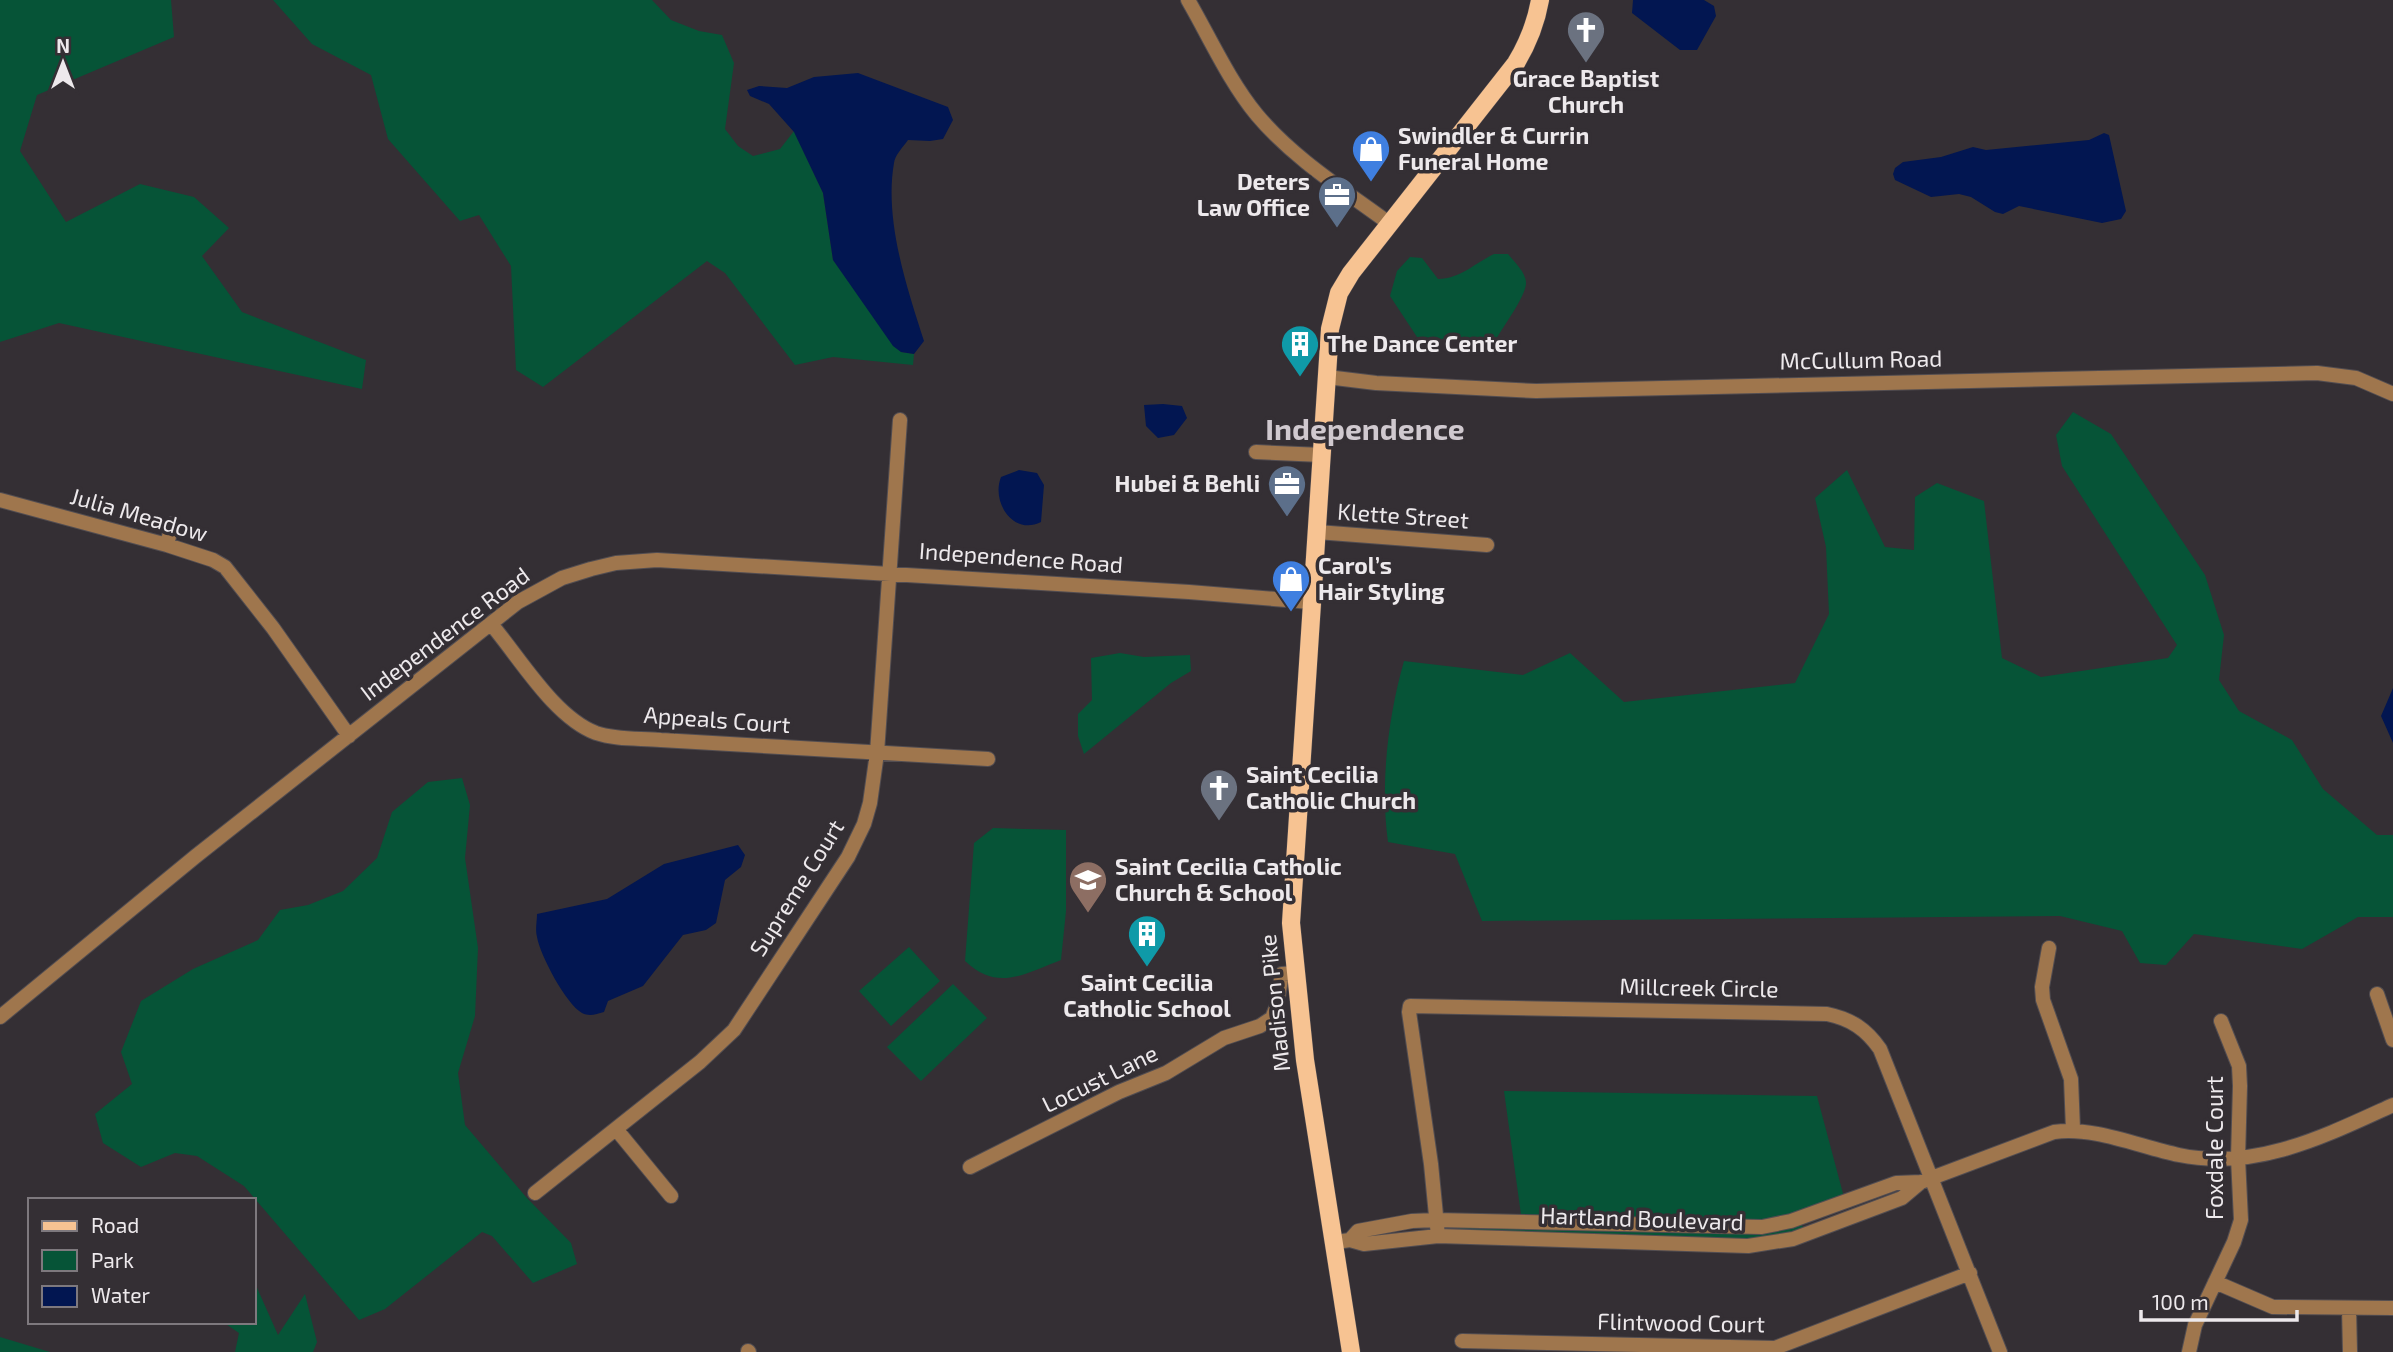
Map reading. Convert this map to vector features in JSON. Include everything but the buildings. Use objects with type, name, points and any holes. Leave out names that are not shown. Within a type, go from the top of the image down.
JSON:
[{"type":"main road","name":"Madison Pike","points":[[1347,1351],[1342,1241],[1305,1060],[1291,923],[1330,330],[1339,293],[1351,273],[1527,46],[1540,0]]},
{"type":"street","points":[[1188,0],[1255,113],[1302,160],[1390,224]]},
{"type":"street","name":"McCullum Road","points":[[1327,377],[1376,383],[1536,391],[2317,373],[2357,379],[2393,394]]},
{"type":"street","name":"Supreme Court","points":[[535,1193],[700,1062],[733,1030],[848,857],[867,813],[877,753],[900,420]]},
{"type":"street","points":[[1256,452],[1322,455]]},
{"type":"street","name":"Julia Meadow","points":[[0,500],[167,545],[213,560],[225,567],[273,628],[349,736]]},
{"type":"street","points":[[167,545],[172,524]]},
{"type":"street","name":"Klette Street","points":[[1317,532],[1487,545]]},
{"type":"street","name":"Independence Road","points":[[0,1017],[114,922],[518,602],[562,578],[616,563],[684,561],[1177,591],[1311,602]]},
{"type":"street","name":"Appeals Court","points":[[491,624],[541,687],[569,717],[595,732],[622,737],[988,760]]},
{"type":"street","points":[[2049,948],[2042,987],[2043,1000],[2071,1079],[2073,1129]]},
{"type":"street","name":"Locust Lane","points":[[970,1167],[1119,1092],[1166,1073],[1224,1038],[1260,1026],[1272,1018],[1282,974],[1295,973]]},
{"type":"street","points":[[2377,994],[2393,1040]]},
{"type":"street","name":"Millcreek Circle","points":[[1437,1236],[1431,1164],[1410,1006],[1827,1014],[1854,1023],[1871,1036],[1881,1049],[1926,1180],[1970,1273],[2000,1352]]},
{"type":"street","name":"Foxdale Court","points":[[2189,1352],[2195,1325],[2234,1242],[2241,1220],[2238,1158],[2241,1086],[2239,1066],[2221,1021]]},
{"type":"street","name":"Hartland Boulevard","points":[[1342,1241],[1364,1244],[1437,1236],[1748,1246],[1772,1244],[1793,1239],[1902,1198],[1926,1180],[2054,1132],[2073,1129],[2179,1155],[2238,1158],[2296,1147],[2393,1105]]},
{"type":"street","points":[[616,1129],[671,1196]]},
{"type":"street","name":"Hartland Boulevard","points":[[1342,1241],[1358,1231],[1412,1221],[1436,1220],[1762,1227],[1791,1221],[1896,1182],[1926,1180]]},
{"type":"street","name":"Flintwood Court","points":[[1462,1341],[1775,1348],[1970,1273]]},
{"type":"street","points":[[2215,1282],[2273,1307],[2393,1308]]},
{"type":"street","points":[[2349,1308],[2350,1352]]},
{"type":"green space","points":[[0,0],[171,0],[174,37],[37,95],[20,151],[66,222],[140,184],[194,197],[229,228],[202,256],[242,312],[366,360],[362,389],[59,323],[0,342]]},
{"type":"green space","points":[[273,0],[652,0],[671,20],[699,31],[722,35],[734,63],[725,129],[738,146],[753,156],[780,149],[794,131],[823,193],[833,260],[901,352],[914,354],[913,365],[833,357],[795,365],[725,273],[707,261],[543,387],[516,370],[511,266],[479,215],[460,221],[388,139],[371,75],[312,44]]},
{"type":"green space","points":[[1494,254],[1508,254],[1522,271],[1526,283],[1518,304],[1494,343],[1417,337],[1390,296],[1397,271],[1410,257],[1422,258],[1438,279],[1446,278]]},
{"type":"green space","points":[[2073,412],[2111,434],[2205,575],[2224,635],[2219,680],[2239,711],[2292,740],[2323,789],[2377,835],[2393,835],[2393,917],[2358,917],[2302,949],[2194,934],[2166,965],[2140,963],[2122,931],[2060,916],[1482,921],[1455,854],[1388,842],[1385,797],[1387,751],[1404,661],[1523,675],[1570,653],[1624,702],[1795,683],[1829,614],[1826,547],[1815,498],[1847,470],[1885,547],[1914,550],[1915,497],[1937,483],[1984,501],[2002,658],[2041,677],[2168,658],[2177,645],[2062,466],[2056,435]]},
{"type":"green space","points":[[1120,653],[1144,657],[1190,655],[1191,671],[1171,683],[1084,754],[1078,736],[1078,714],[1092,700],[1091,658]]},
{"type":"green space","points":[[462,778],[470,805],[465,858],[478,948],[475,1016],[458,1073],[465,1125],[526,1197],[571,1243],[577,1264],[533,1283],[492,1236],[482,1232],[385,1309],[359,1320],[244,1186],[197,1156],[175,1153],[141,1167],[103,1143],[95,1114],[132,1084],[121,1052],[141,1001],[193,969],[258,940],[280,910],[308,905],[343,891],[377,858],[392,812],[428,782]]},
{"type":"green space","points":[[993,828],[1066,830],[1066,911],[1061,960],[1012,977],[989,976],[965,961],[974,843]]},
{"type":"green space","points":[[909,947],[940,981],[891,1026],[859,991]]},
{"type":"green space","points":[[953,984],[987,1018],[921,1081],[887,1047]]},
{"type":"green space","points":[[1504,1091],[1817,1096],[1845,1201],[1791,1221],[1522,1222]]},
{"type":"green space","points":[[1800,1223],[1804,1228],[1801,1231],[1746,1240],[1458,1230],[1458,1227]]},
{"type":"green space","points":[[256,1286],[278,1335],[305,1294],[317,1342],[313,1352],[235,1352],[239,1333],[226,1324],[256,1324]]},
{"type":"green space","points":[[0,1337],[50,1352],[0,1352]]},
{"type":"water","points":[[1633,0],[1704,0],[1714,6],[1716,16],[1697,50],[1680,50],[1632,13]]},
{"type":"water","points":[[858,73],[948,107],[953,120],[943,139],[908,140],[894,163],[892,207],[899,254],[924,341],[914,354],[901,352],[893,346],[833,260],[823,193],[794,132],[769,104],[750,96],[747,90],[759,86],[787,88],[814,77]]},
{"type":"water","points":[[2104,133],[2109,135],[2126,211],[2121,219],[2102,223],[2019,206],[2003,214],[1971,197],[1959,194],[1931,197],[1895,180],[1893,174],[1895,168],[1903,162],[1941,157],[1973,147],[1986,150],[2089,140]]},
{"type":"water","points":[[1144,405],[1182,406],[1187,418],[1174,435],[1158,438],[1146,426]]},
{"type":"water","points":[[1019,470],[1037,473],[1044,485],[1041,522],[1031,525],[1013,521],[1002,506],[999,497],[1001,477]]},
{"type":"water","points":[[2393,688],[2393,743],[2381,716]]},
{"type":"water","points":[[738,845],[745,855],[741,867],[725,880],[716,923],[706,930],[683,935],[643,986],[608,1001],[604,1012],[588,1015],[576,1008],[562,990],[543,955],[536,934],[537,914],[607,899],[664,864]]},
{"type":"place","name":"Grace Baptist Church","points":[[1586,64]]},
{"type":"place","name":"Swindler & Currin Funeral Home","points":[[1371,183]]},
{"type":"place","name":"Deters Law Office","points":[[1337,229]]},
{"type":"place","name":"The Dance Center","points":[[1300,378]]},
{"type":"place","name":"Hubei & Behli","points":[[1287,518]]},
{"type":"place","name":"Carol’s Hair Styling","points":[[1291,613]]},
{"type":"place","name":"Saint Cecilia Catholic Church","points":[[1219,822]]},
{"type":"place","name":"Saint Cecilia Catholic Church & School","points":[[1088,914]]},
{"type":"place","name":"Saint Cecilia Catholic School","points":[[1147,968]]},
{"type":"district","name":"Independence","points":[[1365,430]]}]
